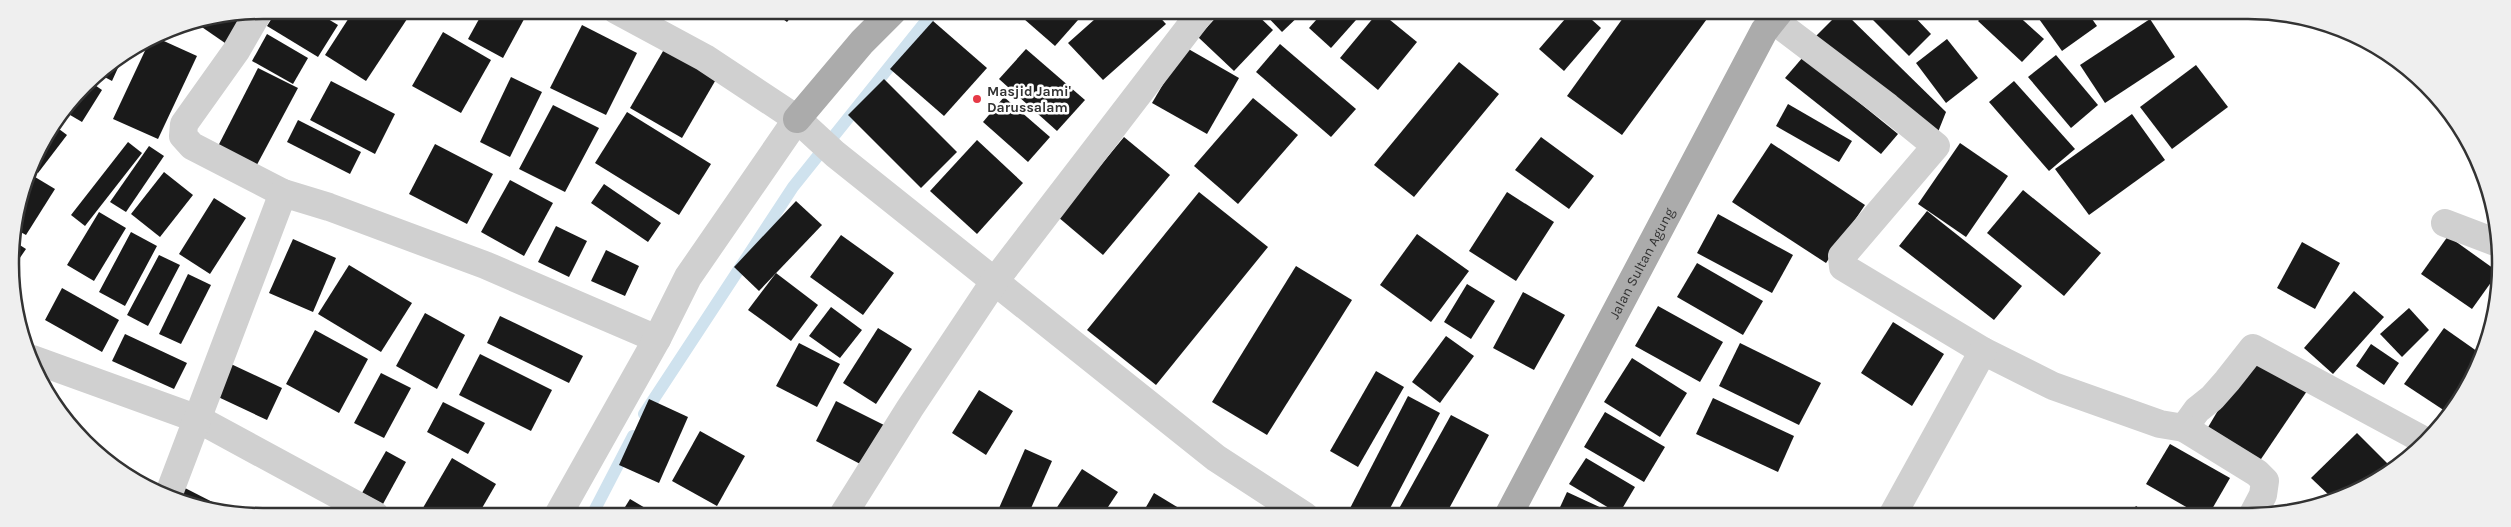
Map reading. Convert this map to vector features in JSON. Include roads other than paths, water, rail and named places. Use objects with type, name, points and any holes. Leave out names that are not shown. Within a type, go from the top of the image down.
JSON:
[{"type":"main road","points":[[803,126],[862,42],[885,19]]},
{"type":"main road","name":"Jalan Sultan Agung","points":[[1512,508],[1760,39],[1774,19]]},
{"type":"street","points":[[254,19],[236,51],[184,124],[183,136],[192,146],[283,193],[329,207],[485,265],[657,339]]},
{"type":"street","points":[[633,19],[705,58],[803,126],[994,282],[1216,458],[1293,508]]},
{"type":"street","points":[[847,508],[910,408],[994,282],[1196,19]]},
{"type":"street","points":[[1780,19],[1936,146],[1842,256],[1843,267],[1980,357],[2053,386],[2160,424],[2184,428],[2257,473],[2265,481],[2258,506]]},
{"type":"street","points":[[562,508],[657,339],[688,276],[803,126]]},
{"type":"street","points":[[170,490],[283,193]]},
{"type":"street","points":[[2445,223],[2491,241]]},
{"type":"street","points":[[2184,428],[2197,410],[2212,398],[2253,348],[2420,438]]},
{"type":"street","points":[[1896,508],[1980,357]]},
{"type":"street","points":[[39,362],[198,419],[362,508]]},
{"type":"waterway","points":[[644,414],[793,187],[928,19]]},
{"type":"waterway","points":[[596,508],[633,436]]},
{"type":"place","name":"Masjid Jami' Darussalam","points":[[977,99]]}]
